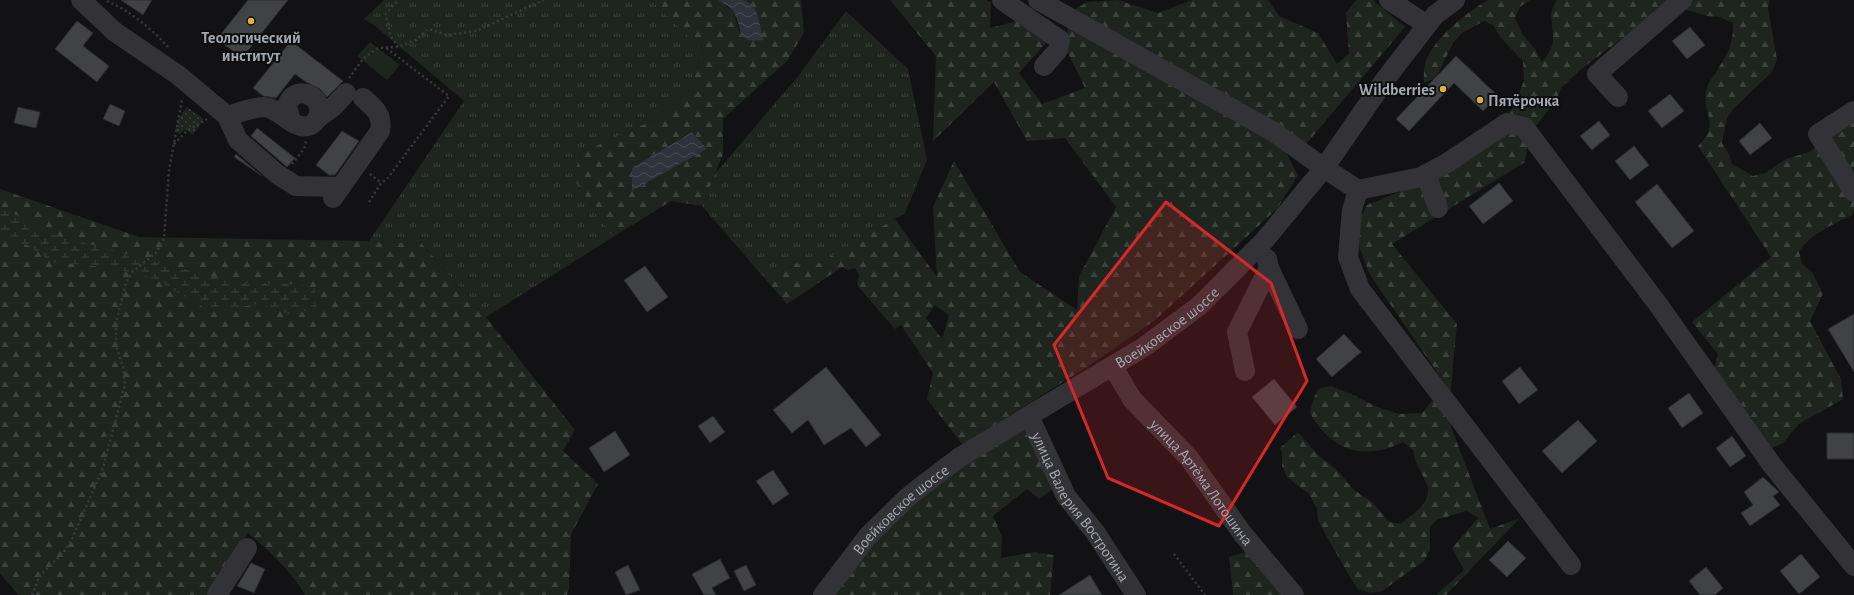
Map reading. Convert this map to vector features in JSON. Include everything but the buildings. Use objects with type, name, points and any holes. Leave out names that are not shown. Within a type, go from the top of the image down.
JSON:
[{"type":"street","points":[[1002,0],[1060,40],[1058,50],[1044,66]]},
{"type":"street","points":[[1389,0],[1427,25]]},
{"type":"street","name":"Воейковское шоссе","points":[[823,595],[868,536],[909,496],[960,457],[1113,367],[1144,347],[1199,306],[1264,241],[1324,168],[1387,77],[1427,25],[1435,15],[1455,0]]},
{"type":"street","points":[[1618,97],[1597,74],[1682,0]]},
{"type":"street","points":[[1043,2],[1274,132],[1324,168],[1358,190],[1421,177],[1459,155],[1507,123],[1524,127],[1657,303],[1772,465],[1854,566]]},
{"type":"street","points":[[84,3],[115,32],[186,82],[227,116],[238,140],[281,177],[296,186],[335,194],[380,131],[381,123],[379,112],[354,95],[306,122],[264,107],[227,116]]},
{"type":"street","points":[[1854,111],[1818,134],[1854,192]]},
{"type":"street","points":[[1426,174],[1438,208]]},
{"type":"street","points":[[1358,190],[1352,210],[1348,257],[1360,289],[1571,565]]},
{"type":"street","points":[[1264,241],[1269,268],[1298,329]]},
{"type":"street","points":[[1245,371],[1237,332],[1269,268]]},
{"type":"street","name":"улица Артёма Лотошина","points":[[1113,367],[1132,399],[1189,458],[1242,533],[1294,595]]},
{"type":"street","name":"улица Валерия Востротина","points":[[1029,416],[1066,496],[1095,532],[1136,595]]},
{"type":"street","points":[[217,595],[248,548]]},
{"type":"path","points":[[398,0],[386,14],[390,35],[398,47]]},
{"type":"path","points":[[354,95],[344,88],[347,80],[363,59],[378,48],[398,47],[416,40],[428,29],[448,35],[476,31],[544,0]]},
{"type":"path","points":[[368,202],[449,96],[385,48]]},
{"type":"path","points":[[391,59],[394,55]]},
{"type":"path","points":[[32,595],[40,575],[64,552],[71,541],[102,468],[125,384],[123,366],[116,346],[116,322],[126,283],[132,272],[156,252],[164,239],[169,170],[186,82]]},
{"type":"path","points":[[171,156],[174,144],[187,131],[207,119],[227,116]]},
{"type":"path","points":[[281,177],[304,149],[306,122]]},
{"type":"path","points":[[1174,554],[1205,595]]},
{"type":"highlighted area","points":[[1166,202],[1271,283],[1307,381],[1219,526],[1108,478],[1054,345]]},
{"type":"green space","points":[[384,0],[651,0],[703,50],[688,91],[654,120],[580,153],[574,179],[613,237],[486,317],[422,244],[369,241],[464,101],[374,25],[364,19]]},
{"type":"green space","points":[[651,0],[718,0],[733,11],[740,33],[747,2],[743,0],[801,0],[804,33],[787,61],[723,119],[723,154],[702,206],[671,201],[613,237],[574,179],[580,153],[654,120],[688,91],[703,50]],"holes":[[[692,132],[707,149],[632,191],[632,168]]]},
{"type":"green space","points":[[890,0],[986,0],[991,2],[990,28],[1021,20],[1047,42],[1019,73],[1042,104],[1085,88],[1066,49],[1069,13],[1087,2],[1118,0],[1158,13],[1192,0],[1268,0],[1279,16],[1318,33],[1337,64],[1349,54],[1346,13],[1356,0],[1373,0],[1405,27],[1307,143],[1283,147],[1298,175],[1277,209],[1154,321],[1090,365],[963,445],[927,399],[933,373],[901,325],[895,329],[857,285],[859,274],[855,268],[848,270],[842,267],[787,304],[768,282],[796,263],[807,270],[895,219],[937,277],[933,207],[954,161],[1020,272],[1077,310],[1079,276],[1116,207],[1065,138],[1027,141],[994,82],[933,141],[936,56]],"holes":[[[935,305],[949,315],[942,339],[926,318]]]},
{"type":"green space","points":[[1488,0],[1530,0],[1520,7],[1515,18],[1522,34],[1535,49],[1542,62],[1549,53],[1552,44],[1553,37],[1551,15],[1557,0],[1770,0],[1768,7],[1777,60],[1772,72],[1733,109],[1727,118],[1722,143],[1732,164],[1753,176],[1765,173],[1786,159],[1809,152],[1851,122],[1854,123],[1854,208],[1852,215],[1816,234],[1799,251],[1802,264],[1812,272],[1823,294],[1810,321],[1841,379],[1843,399],[1799,424],[1783,443],[1772,448],[1758,444],[1709,385],[1718,354],[1692,322],[1771,257],[1698,146],[1709,130],[1710,123],[1705,96],[1707,87],[1723,61],[1731,44],[1733,23],[1719,17],[1707,16],[1683,9],[1640,25],[1580,70],[1561,88],[1556,100],[1533,130],[1528,141],[1525,162],[1392,244],[1457,324],[1448,419],[1490,529],[1520,518],[1446,595],[1436,595],[1464,570],[1452,548],[1478,518],[1467,511],[1436,520],[1430,527],[1430,550],[1424,561],[1382,591],[1370,593],[1358,589],[1351,579],[1318,521],[1317,509],[1309,494],[1287,477],[1282,466],[1282,453],[1280,448],[1298,432],[1318,455],[1337,470],[1353,489],[1373,503],[1389,522],[1400,524],[1416,512],[1428,495],[1426,482],[1416,463],[1413,450],[1403,442],[1389,448],[1375,451],[1350,449],[1328,437],[1310,413],[1313,400],[1318,389],[1331,386],[1375,406],[1399,414],[1422,413],[1446,385],[1370,275],[1356,239],[1361,216],[1367,205],[1430,179],[1478,144],[1512,109],[1524,81],[1523,61],[1501,38],[1493,25],[1484,21],[1462,33],[1453,43],[1436,78],[1424,83],[1426,61],[1438,41],[1453,25]]},
{"type":"green space","points":[[846,11],[908,69],[927,160],[905,213],[807,271],[796,263],[768,282],[702,206],[714,175],[799,75]]},
{"type":"green space","points":[[370,42],[400,65],[387,80],[357,56]]},
{"type":"green space","points":[[187,107],[204,119],[193,135],[185,129],[180,134],[175,130],[178,124],[176,122]]},
{"type":"green space","points":[[0,189],[139,237],[369,241],[422,244],[486,317],[575,430],[563,451],[598,484],[571,534],[569,589],[567,595],[305,595],[300,586],[287,570],[272,554],[248,533],[207,595],[19,595],[0,574]]},
{"type":"green space","points":[[0,209],[9,211],[51,234],[233,282],[297,284],[315,289],[315,309],[290,314],[259,304],[223,310],[203,307],[155,279],[114,268],[52,262],[29,246],[0,236]]},
{"type":"green space","points":[[1020,429],[1031,429],[1053,489],[1039,499],[1027,489],[993,516],[1002,536],[1001,558],[1035,552],[1054,555],[1050,595],[832,595],[866,550],[940,478]]},
{"type":"green space","points":[[1255,549],[1292,595],[1233,595],[1229,557]]},
{"type":"water","points":[[718,0],[743,0],[748,2],[756,11],[758,16],[763,40],[754,41],[748,40],[744,37],[733,11]]},
{"type":"water","points":[[692,132],[707,149],[632,191],[632,168]]},
{"type":"place","name":"Теологический институт","points":[[251,21]]},
{"type":"place","name":"Wildberries","points":[[1443,89]]},
{"type":"place","name":"Пятёрочка","points":[[1480,100]]}]
